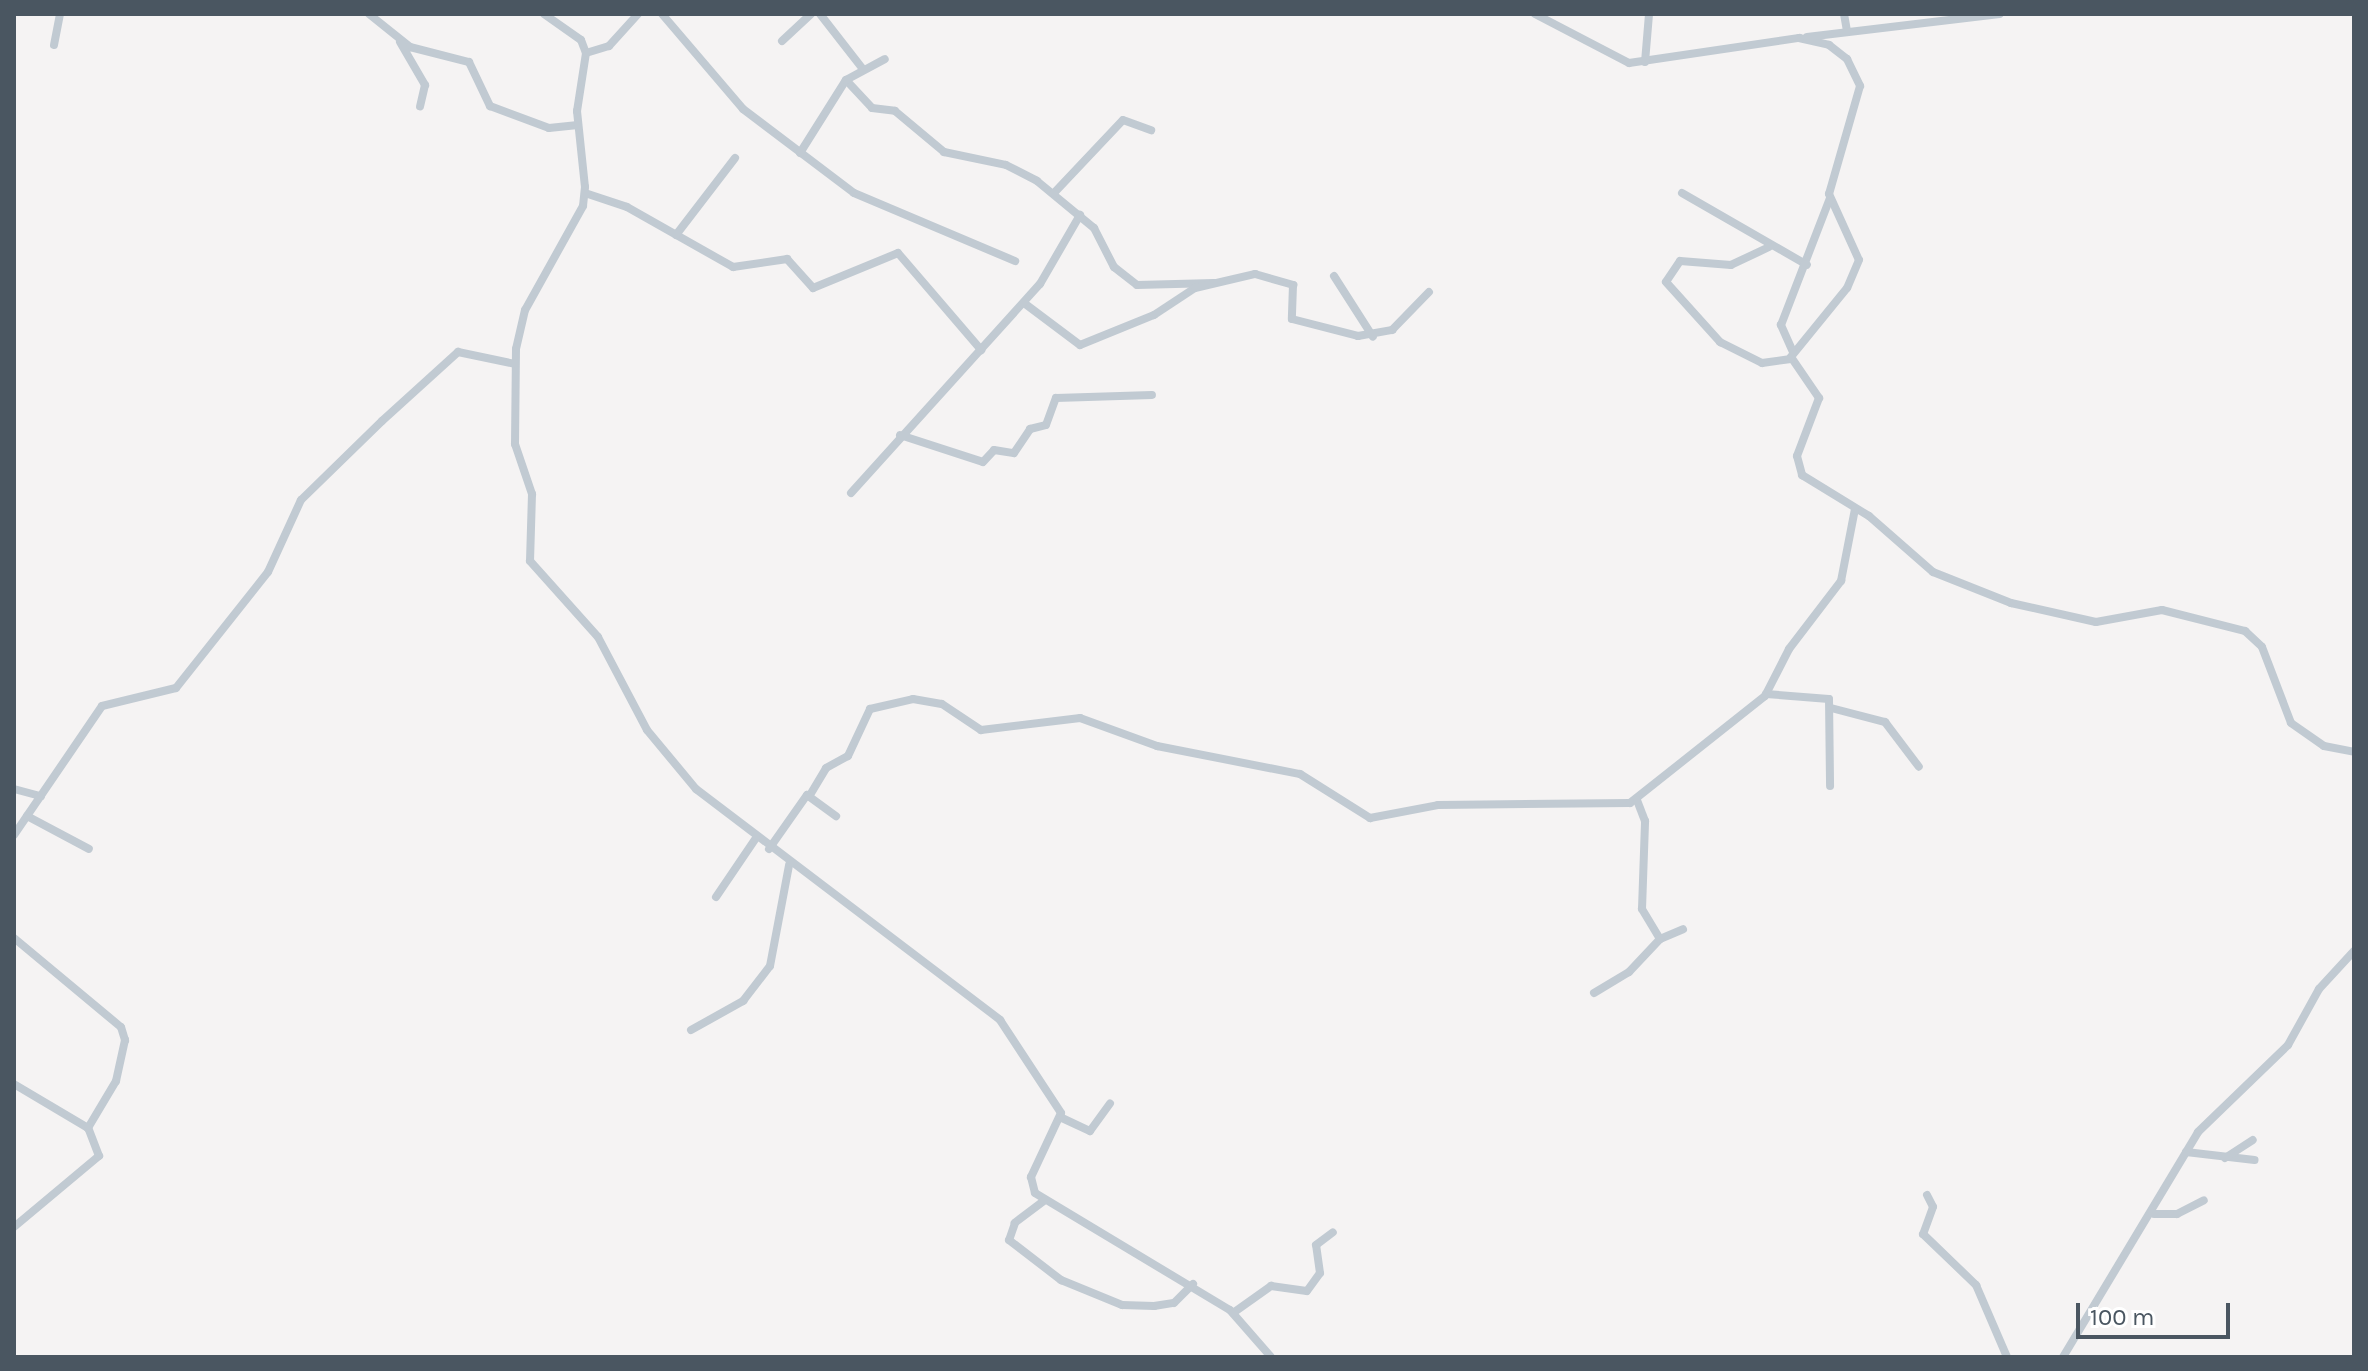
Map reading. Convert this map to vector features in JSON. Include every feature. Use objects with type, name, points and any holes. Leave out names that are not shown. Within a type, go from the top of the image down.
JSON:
[{"type":"street","points":[[54,45],[60,14]]},
{"type":"street","points":[[369,14],[400,42],[425,85],[420,106]]},
{"type":"street","points":[[544,14],[581,40],[586,53],[578,125],[585,193],[525,310],[515,364],[515,444],[532,494],[530,561],[598,637],[635,709],[682,773],[789,865],[980,1000],[1018,1043],[1062,1118],[1090,1131],[1110,1103]]},
{"type":"street","points":[[586,53],[609,46],[638,14]]},
{"type":"street","points":[[662,14],[707,75],[800,153],[874,204],[1015,261]]},
{"type":"street","points":[[782,41],[811,14]]},
{"type":"street","points":[[820,14],[862,68]]},
{"type":"street","points":[[1535,14],[1619,60],[1645,62],[1847,31],[2000,14]]},
{"type":"street","points":[[1645,62],[1649,14]]},
{"type":"street","points":[[1844,14],[1847,31]]},
{"type":"street","points":[[1799,38],[1829,45],[1858,77],[1830,198],[1807,265],[1780,327],[1792,356],[1819,398],[1797,464],[1809,483],[1855,509],[1933,572],[2056,618],[2096,622],[2162,610],[2245,631],[2262,647],[2291,723],[2324,746],[2354,752]]},
{"type":"street","points":[[400,42],[469,62],[490,106],[549,128],[578,125]]},
{"type":"street","points":[[800,153],[846,80],[862,68],[885,59]]},
{"type":"street","points":[[846,80],[872,108],[895,111],[944,152],[1006,165],[1054,193],[1080,215],[1114,267],[1137,285],[1217,283],[1267,272],[1293,285],[1292,319],[1373,337],[1402,322],[1429,292]]},
{"type":"street","points":[[1054,193],[1123,120],[1151,130]]},
{"type":"street","points":[[676,235],[735,158]]},
{"type":"street","points":[[585,193],[676,235],[738,269],[787,259],[813,288],[898,253],[981,350]]},
{"type":"street","points":[[1682,193],[1769,247],[1807,265]]},
{"type":"street","points":[[1769,247],[1731,265],[1680,261],[1666,282],[1720,342],[1762,363],[1792,356],[1856,275],[1858,247],[1830,198]]},
{"type":"street","points":[[851,493],[900,435],[1024,303],[1080,215]]},
{"type":"street","points":[[1334,276],[1373,337]]},
{"type":"street","points":[[1024,303],[1080,345],[1217,283]]},
{"type":"street","points":[[14,835],[102,706],[176,688],[268,572],[301,500],[453,356],[515,364]]},
{"type":"street","points":[[900,435],[921,436],[983,462],[994,450],[1016,451],[1030,429],[1048,423],[1056,398],[1152,395]]},
{"type":"street","points":[[769,849],[810,795],[826,768],[848,756],[870,709],[913,699],[942,704],[981,730],[1080,718],[1157,746],[1287,770],[1313,779],[1370,818],[1438,805],[1637,800],[1669,766],[1766,694],[1789,649],[1841,581],[1855,509]]},
{"type":"street","points":[[1766,694],[1823,695],[1831,708],[1830,786]]},
{"type":"street","points":[[1831,708],[1885,722],[1919,767]]},
{"type":"street","points":[[14,789],[41,796]]},
{"type":"street","points":[[810,795],[836,816]]},
{"type":"street","points":[[1637,800],[1645,821],[1642,909],[1660,939]]},
{"type":"street","points":[[27,816],[89,849]]},
{"type":"street","points":[[716,897],[756,838]]},
{"type":"street","points":[[691,1030],[743,1001],[765,974],[778,950],[789,865]]},
{"type":"street","points":[[1594,993],[1629,972],[1660,939],[1683,929]]},
{"type":"street","points":[[14,938],[125,1033],[116,1081],[88,1128]]},
{"type":"street","points":[[2063,1357],[2154,1214],[2186,1152],[2288,1045],[2319,989],[2354,951]]},
{"type":"street","points":[[14,1084],[88,1128],[99,1156],[14,1227]]},
{"type":"street","points":[[1062,1118],[1031,1177],[1045,1200],[1193,1284],[1233,1313],[1271,1357]]},
{"type":"street","points":[[2225,1158],[2253,1140]]},
{"type":"street","points":[[2186,1152],[2255,1160]]},
{"type":"street","points":[[1927,1195],[1933,1207],[1923,1232],[1976,1285],[2007,1357]]},
{"type":"street","points":[[1045,1200],[1015,1223],[1009,1240],[1061,1280],[1122,1305],[1154,1306],[1174,1303],[1193,1284]]},
{"type":"street","points":[[2154,1214],[2177,1214],[2204,1200]]},
{"type":"street","points":[[1233,1313],[1271,1286],[1307,1291],[1320,1273],[1316,1245],[1333,1232]]}]
